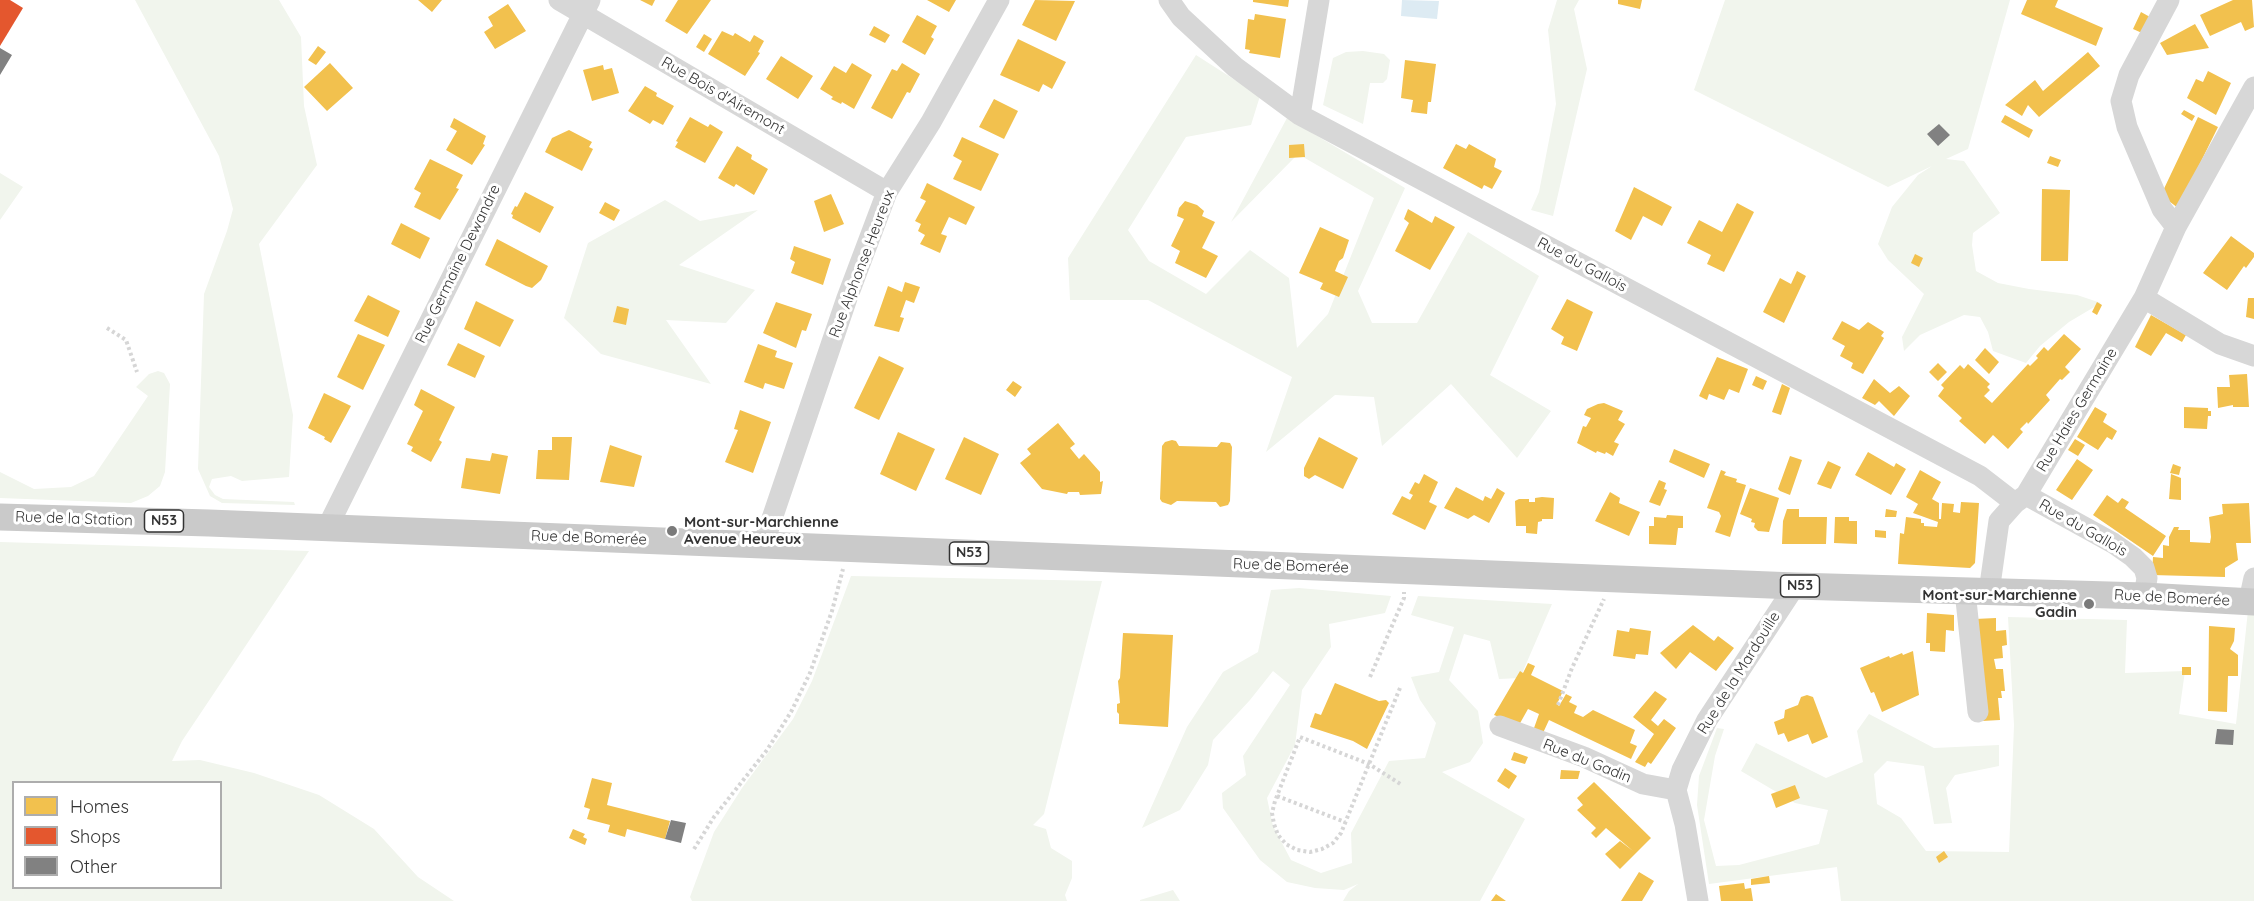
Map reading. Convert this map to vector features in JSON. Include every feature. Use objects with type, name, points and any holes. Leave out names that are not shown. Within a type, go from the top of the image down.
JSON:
[{"type":"main road","name":"Rue de la Station","points":[[0,517],[327,528]]},
{"type":"main road","name":"Rue de Bomerée","points":[[327,528],[1795,586],[2145,596],[2252,594]]},
{"type":"street","name":"Rue Bois d'Airemont","points":[[559,0],[586,7],[887,192]]},
{"type":"street","name":"Rue Alphonse Heureux","points":[[763,545],[847,298],[887,192],[931,122],[999,0]]},
{"type":"street","name":"Rue du Gallois","points":[[1168,0],[1181,16],[1235,68],[1300,115],[2020,499],[2113,543],[2144,568],[2147,578],[2145,596]]},
{"type":"street","points":[[1300,115],[1319,0]]},
{"type":"street","points":[[2169,0],[2129,75],[2121,101],[2127,127],[2162,209],[2176,226]]},
{"type":"street","name":"Rue Germaine Dewandre","points":[[327,528],[586,7]]},
{"type":"street","name":"Rue Haies Germaine","points":[[1978,712],[1977,592],[2000,521],[2020,499],[2144,298],[2176,226],[2254,87]]},
{"type":"street","points":[[2144,298],[2220,344],[2251,357],[2254,356]]},
{"type":"street","name":"Rue de la Mardouille","points":[[1676,790],[1682,770],[1707,720],[1795,586]]},
{"type":"street","name":"Rue du Gadin","points":[[1500,726],[1584,757],[1643,784],[1676,790]]},
{"type":"street","points":[[1676,790],[1685,824],[1698,901]]},
{"type":"path","points":[[107,328],[126,340],[137,372]]},
{"type":"path","points":[[694,849],[714,818],[767,750],[796,702],[810,673],[832,611],[843,575],[845,548]]},
{"type":"path","points":[[1370,677],[1404,598],[1402,570]]},
{"type":"path","points":[[1558,705],[1572,668],[1604,600],[1610,578]]},
{"type":"path","points":[[1400,688],[1369,764],[1345,822],[1341,833],[1333,843],[1310,852],[1297,850],[1286,844],[1278,835],[1274,824],[1272,813],[1277,796],[1300,737],[1369,764],[1402,785]]},
{"type":"path","points":[[1277,796],[1345,822]]},
{"type":"shaded area","points":[[135,0],[279,0],[301,37],[304,106],[317,165],[259,244],[293,415],[289,477],[242,481],[231,476],[212,479],[209,487],[215,495],[223,499],[294,502],[295,505],[222,503],[210,496],[198,469],[204,294],[233,209],[219,156]]},
{"type":"shaded area","points":[[1402,0],[1439,1],[1437,19],[1401,16]]},
{"type":"shaded area","points":[[1557,0],[1579,0],[1574,9],[1587,69],[1553,216],[1531,210],[1539,192],[1556,104],[1548,30]]},
{"type":"shaded area","points":[[1725,0],[2010,0],[1968,149],[1946,159],[1964,161],[2000,213],[1973,233],[1972,245],[1976,271],[1998,283],[2077,295],[2101,303],[2069,322],[2040,346],[2026,363],[1993,351],[1988,332],[1980,317],[1964,315],[1920,335],[1904,351],[1902,337],[1924,294],[1888,260],[1878,244],[1892,207],[1918,175],[1932,166],[1888,187],[1694,90]]},
{"type":"shaded area","points":[[1363,51],[1384,54],[1390,60],[1387,79],[1383,83],[1370,83],[1363,124],[1323,105],[1333,58],[1346,52]]},
{"type":"shaded area","points":[[1196,55],[1260,96],[1251,125],[1186,137],[1128,230],[1149,261],[1206,294],[1250,250],[1289,278],[1297,348],[1328,314],[1374,198],[1298,154],[1231,222],[1287,118],[1405,188],[1358,291],[1372,323],[1417,323],[1468,232],[1539,276],[1490,375],[1551,411],[1517,458],[1451,384],[1382,446],[1374,397],[1335,395],[1266,452],[1292,377],[1148,300],[1070,300],[1068,258]]},
{"type":"shaded area","points":[[0,173],[23,187],[0,220]]},
{"type":"shaded area","points":[[665,200],[700,221],[758,210],[679,265],[755,290],[726,323],[666,320],[711,384],[601,354],[564,318],[588,243]]},
{"type":"shaded area","points":[[158,371],[164,373],[170,384],[165,472],[160,486],[148,496],[131,503],[0,498],[0,472],[34,489],[71,487],[94,476],[148,396],[136,387],[149,374]]},
{"type":"shaded area","points":[[0,542],[309,551],[182,741],[172,761],[200,760],[254,773],[319,795],[374,829],[418,877],[454,901],[0,901]]},
{"type":"shaded area","points":[[851,576],[1102,581],[1044,814],[1033,825],[1046,829],[1051,848],[1072,861],[1072,878],[1065,895],[1067,901],[692,901],[690,897],[714,832],[742,788],[793,719],[812,681]]},
{"type":"shaded area","points":[[1299,588],[1391,596],[1385,613],[1329,624],[1331,647],[1302,690],[1295,745],[1267,798],[1273,826],[1291,860],[1321,873],[1352,863],[1351,833],[1389,761],[1425,758],[1436,723],[1420,700],[1411,677],[1439,672],[1454,627],[1411,615],[1418,596],[1552,604],[1520,678],[1499,679],[1490,641],[1464,634],[1449,680],[1478,711],[1483,743],[1470,762],[1442,772],[1525,819],[1480,901],[1343,901],[1349,891],[1358,884],[1344,890],[1315,888],[1287,882],[1260,860],[1223,808],[1222,793],[1246,775],[1243,756],[1290,685],[1273,671],[1213,740],[1208,765],[1180,810],[1142,828],[1187,727],[1223,672],[1258,652],[1271,590]]},
{"type":"shaded area","points":[[2249,601],[2254,602],[2254,901],[1841,901],[1837,867],[1709,884],[1697,805],[1699,776],[1717,728],[1724,729],[1715,756],[1704,820],[1716,866],[1739,865],[1819,844],[1828,810],[1795,803],[1741,771],[1756,743],[1826,778],[1863,762],[1857,731],[1869,714],[1934,748],[1999,745],[1999,766],[1955,775],[1946,788],[1952,823],[1934,824],[1924,766],[1887,761],[1874,774],[1877,804],[1901,818],[1926,851],[2009,852],[2014,725],[2008,617],[2127,620],[2125,673],[2185,671],[2179,714],[2236,724]]},
{"type":"shaded area","points":[[1173,890],[1180,901],[1140,901],[1140,900]]},
{"type":"building: Homes","points":[[418,0],[442,0],[432,12]]},
{"type":"building: Homes","points":[[640,0],[655,0],[652,6]]},
{"type":"building: Homes","points":[[678,0],[711,0],[687,34],[665,21]]},
{"type":"building: Homes","points":[[927,0],[956,0],[949,12]]},
{"type":"building: Homes","points":[[1035,0],[1075,1],[1056,41],[1022,25]]},
{"type":"building: Homes","points":[[1253,0],[1289,0],[1288,7],[1253,2]]},
{"type":"building: Homes","points":[[1618,0],[1642,0],[1640,9],[1618,4]]},
{"type":"building: Homes","points":[[2027,0],[2058,0],[2055,7],[2103,28],[2096,46],[2021,14]]},
{"type":"building: Homes","points":[[2233,0],[2252,0],[2254,27],[2245,31],[2241,22],[2210,36],[2200,15]]},
{"type":"building: Homes","points":[[508,4],[526,31],[495,49],[484,32],[493,26],[488,17]]},
{"type":"building: Homes","points":[[2141,12],[2150,17],[2142,33],[2133,29]]},
{"type":"building: Homes","points":[[1255,14],[1286,19],[1280,58],[1249,53],[1250,50],[1245,49],[1248,19],[1254,20]]},
{"type":"building: Homes","points":[[917,15],[937,26],[931,37],[934,39],[925,55],[902,42]]},
{"type":"building: Homes","points":[[2195,24],[2209,48],[2167,55],[2160,43]]},
{"type":"building: Homes","points":[[874,26],[890,35],[885,43],[869,35]]},
{"type":"building: Homes","points":[[722,31],[733,36],[735,33],[750,42],[754,35],[764,41],[758,52],[760,53],[745,76],[708,54]]},
{"type":"building: Homes","points":[[704,34],[712,39],[704,52],[696,47]]},
{"type":"building: Homes","points":[[1018,39],[1066,62],[1052,89],[1043,84],[1039,92],[1000,75]]},
{"type":"building: Homes","points":[[318,46],[326,52],[316,65],[308,60]]},
{"type":"building: Homes","points":[[2088,52],[2100,66],[2039,117],[2028,105],[2022,116],[2005,105],[2035,80],[2043,91]]},
{"type":"building: Homes","points":[[781,56],[813,76],[798,99],[766,79]]},
{"type":"building: Homes","points":[[1405,60],[1436,64],[1431,102],[1428,102],[1427,114],[1411,112],[1413,100],[1401,98]]},
{"type":"building: Homes","points":[[330,63],[353,88],[327,111],[304,87]]},
{"type":"building: Homes","points":[[852,63],[872,75],[854,109],[831,99],[833,97],[820,89],[834,66],[846,73]]},
{"type":"building: Homes","points":[[902,63],[920,74],[892,119],[871,108],[892,69],[897,71]]},
{"type":"building: Homes","points":[[603,65],[604,70],[612,68],[619,93],[592,101],[583,70]]},
{"type":"building: Homes","points":[[2208,71],[2231,83],[2216,115],[2187,98],[2196,79],[2203,82]]},
{"type":"building: Homes","points":[[645,86],[657,93],[656,96],[674,106],[663,125],[653,120],[650,124],[628,111]]},
{"type":"building: Homes","points":[[994,99],[1018,111],[1004,139],[979,127]]},
{"type":"building: Homes","points":[[2184,110],[2195,116],[2192,121],[2181,114]]},
{"type":"building: Homes","points":[[2005,115],[2033,130],[2029,138],[2001,122]]},
{"type":"building: Homes","points":[[690,117],[708,127],[710,124],[723,132],[705,163],[675,147]]},
{"type":"building: Homes","points":[[2198,117],[2218,127],[2178,208],[2161,195]]},
{"type":"building: Homes","points":[[454,118],[486,136],[483,144],[485,145],[472,165],[446,150],[457,131],[450,127]]},
{"type":"building: Homes","points":[[569,130],[592,142],[589,147],[593,149],[582,171],[545,152],[552,138]]},
{"type":"building: Homes","points":[[962,137],[999,154],[981,191],[953,179],[962,161],[953,156]]},
{"type":"building: Homes","points":[[1304,144],[1305,157],[1289,158],[1289,145]]},
{"type":"building: Homes","points":[[1456,144],[1466,149],[1469,144],[1496,159],[1494,167],[1502,171],[1492,189],[1484,185],[1482,189],[1443,168]]},
{"type":"building: Homes","points":[[737,146],[752,155],[751,159],[768,169],[754,195],[736,184],[734,187],[718,178]]},
{"type":"building: Homes","points":[[2050,156],[2061,160],[2058,167],[2047,163]]},
{"type":"building: Homes","points":[[430,159],[463,175],[456,188],[459,189],[440,220],[414,207],[421,193],[414,189]]},
{"type":"building: Homes","points":[[927,183],[975,207],[966,225],[949,217],[941,234],[947,236],[940,253],[920,244],[925,235],[918,231],[921,224],[915,221],[926,201],[920,198]]},
{"type":"building: Homes","points":[[1634,187],[1672,207],[1662,226],[1643,216],[1631,240],[1615,231]]},
{"type":"building: Homes","points":[[2042,189],[2070,190],[2068,261],[2041,261]]},
{"type":"building: Homes","points":[[525,192],[554,207],[540,233],[512,218],[511,214],[515,206],[517,207]]},
{"type":"building: Homes","points":[[831,194],[844,224],[824,232],[814,201]]},
{"type":"building: Homes","points":[[1185,201],[1197,205],[1204,211],[1202,216],[1215,222],[1202,248],[1218,256],[1206,278],[1175,263],[1180,251],[1171,246],[1184,219],[1177,216],[1179,208]]},
{"type":"building: Homes","points":[[605,202],[620,210],[614,221],[599,213]]},
{"type":"building: Homes","points":[[1737,203],[1754,212],[1724,272],[1707,264],[1711,255],[1687,243],[1699,220],[1722,232]]},
{"type":"building: Homes","points":[[1408,209],[1432,223],[1435,216],[1455,227],[1430,270],[1395,251],[1409,223],[1404,219]]},
{"type":"building: Homes","points":[[401,223],[430,238],[420,259],[391,244]]},
{"type":"building: Homes","points":[[1320,227],[1349,240],[1343,258],[1339,261],[1335,271],[1348,277],[1339,297],[1320,289],[1323,283],[1299,273]]},
{"type":"building: Homes","points":[[2231,236],[2254,253],[2254,257],[2246,268],[2244,266],[2227,290],[2203,273]]},
{"type":"building: Homes","points":[[497,239],[548,266],[541,280],[532,288],[485,265]]},
{"type":"building: Homes","points":[[794,246],[831,259],[823,285],[791,273],[795,262],[790,259]]},
{"type":"building: Homes","points":[[1915,254],[1923,258],[1919,267],[1911,263]]},
{"type":"building: Homes","points":[[1797,271],[1806,276],[1784,323],[1763,312],[1780,278],[1791,284]]},
{"type":"building: Homes","points":[[905,282],[920,287],[914,303],[906,300],[900,317],[904,318],[899,332],[874,326],[888,286],[902,292]]},
{"type":"building: Homes","points":[[368,295],[400,311],[388,337],[354,321]]},
{"type":"building: Homes","points":[[2248,298],[2254,298],[2254,319],[2246,317]]},
{"type":"building: Homes","points":[[1567,299],[1593,312],[1577,351],[1561,344],[1564,337],[1551,329]]},
{"type":"building: Homes","points":[[476,301],[514,320],[500,347],[464,329]]},
{"type":"building: Homes","points":[[776,302],[812,314],[806,331],[802,330],[796,348],[763,333]]},
{"type":"building: Homes","points":[[2097,302],[2102,305],[2097,315],[2092,312]]},
{"type":"building: Homes","points":[[617,306],[629,309],[626,325],[613,322]]},
{"type":"building: Homes","points":[[2151,315],[2186,335],[2182,342],[2166,333],[2151,356],[2135,347]]},
{"type":"building: Homes","points":[[1842,321],[1859,330],[1868,322],[1884,332],[1881,336],[1884,338],[1863,374],[1851,368],[1853,363],[1840,356],[1845,346],[1832,339]]},
{"type":"building: Homes","points":[[358,334],[385,345],[363,390],[337,377]]},
{"type":"building: Homes","points":[[2064,334],[2081,349],[2065,367],[2070,372],[2062,380],[2060,379],[2046,395],[2050,400],[2028,424],[2027,422],[2020,429],[2023,432],[2008,449],[1993,435],[1985,444],[1959,421],[1962,418],[1938,396],[1944,388],[1941,385],[1960,365],[1964,369],[1968,364],[1990,384],[1987,387],[1990,390],[1984,396],[1992,403],[2028,364],[2030,366],[2038,358],[2036,356],[2044,347],[2048,351]]},
{"type":"building: Homes","points":[[458,343],[485,356],[475,378],[447,365]]},
{"type":"building: Homes","points":[[758,344],[777,351],[775,357],[793,363],[784,389],[765,383],[763,389],[744,382]]},
{"type":"building: Homes","points":[[1985,348],[1999,362],[1989,374],[1975,360]]},
{"type":"building: Homes","points":[[879,356],[904,368],[879,420],[854,408]]},
{"type":"building: Homes","points":[[1717,357],[1748,369],[1739,393],[1729,389],[1724,400],[1709,394],[1707,400],[1699,396]]},
{"type":"building: Homes","points":[[1938,363],[1947,372],[1938,381],[1929,372]]},
{"type":"building: Homes","points":[[2247,374],[2249,407],[2233,407],[2233,405],[2218,408],[2217,387],[2230,387],[2229,375]]},
{"type":"building: Homes","points":[[1756,376],[1767,381],[1763,390],[1752,385]]},
{"type":"building: Homes","points":[[1874,379],[1890,393],[1899,386],[1910,396],[1894,416],[1879,401],[1875,405],[1862,398]]},
{"type":"building: Homes","points":[[1013,381],[1022,387],[1015,397],[1006,390]]},
{"type":"building: Homes","points":[[1782,384],[1790,388],[1781,415],[1772,412]]},
{"type":"building: Homes","points":[[421,389],[455,407],[439,440],[442,442],[431,462],[411,451],[413,447],[407,444],[423,411],[414,405]]},
{"type":"building: Homes","points":[[324,393],[351,406],[331,443],[308,428]]},
{"type":"building: Homes","points":[[1604,403],[1623,411],[1618,420],[1625,424],[1614,442],[1619,444],[1613,456],[1606,452],[1605,454],[1597,451],[1596,453],[1577,443],[1583,426],[1586,427],[1591,418],[1584,415],[1587,409]]},
{"type":"building: Homes","points":[[2095,407],[2107,414],[2103,422],[2117,431],[2112,440],[2107,437],[2098,450],[2077,437]]},
{"type":"building: Homes","points":[[2184,407],[2208,408],[2211,416],[2208,416],[2207,429],[2184,428]]},
{"type":"building: Homes","points":[[740,410],[771,422],[753,473],[725,462],[738,430],[734,429]]},
{"type":"building: Homes","points":[[1058,423],[1075,444],[1070,448],[1079,459],[1084,454],[1100,472],[1100,482],[1103,481],[1101,494],[1080,495],[1079,492],[1068,492],[1067,494],[1042,489],[1020,463],[1031,454],[1027,449]]},
{"type":"building: Homes","points":[[898,432],[935,449],[916,491],[880,474]]},
{"type":"building: Homes","points":[[552,437],[572,437],[569,480],[536,479],[538,450],[552,450]]},
{"type":"building: Homes","points":[[964,437],[999,454],[981,495],[945,479]]},
{"type":"building: Homes","points":[[1319,437],[1358,458],[1343,489],[1315,475],[1309,479],[1304,476],[1304,468]]},
{"type":"building: Homes","points":[[2075,439],[2085,445],[2078,456],[2068,450]]},
{"type":"building: Homes","points":[[1176,441],[1179,446],[1217,447],[1221,442],[1230,443],[1232,447],[1228,505],[1220,507],[1216,502],[1177,501],[1171,505],[1162,502],[1160,499],[1162,446],[1165,442]]},
{"type":"building: Homes","points":[[610,445],[642,456],[634,487],[600,482]]},
{"type":"building: Homes","points":[[1674,449],[1710,464],[1704,478],[1669,462]]},
{"type":"building: Homes","points":[[1868,452],[1894,467],[1896,463],[1906,469],[1891,495],[1855,475]]},
{"type":"building: Homes","points":[[492,453],[508,456],[500,494],[461,488],[466,458],[490,461]]},
{"type":"building: Homes","points":[[1790,456],[1802,460],[1790,495],[1778,489]]},
{"type":"building: Homes","points":[[2077,459],[2093,470],[2072,500],[2056,490]]},
{"type":"building: Homes","points":[[1828,461],[1841,467],[1831,489],[1817,484]]},
{"type":"building: Homes","points":[[2173,464],[2181,467],[2179,475],[2170,473]]},
{"type":"building: Homes","points":[[1721,470],[1726,472],[1724,475],[1746,485],[1730,537],[1715,532],[1721,516],[1719,512],[1707,508]]},
{"type":"building: Homes","points":[[1920,470],[1941,482],[1932,499],[1939,503],[1939,519],[1941,519],[1942,503],[1954,504],[1953,512],[1960,513],[1961,502],[1979,503],[1975,563],[1970,568],[1898,564],[1900,533],[1904,534],[1906,517],[1921,519],[1924,526],[1937,527],[1938,522],[1913,513],[1918,504],[1906,497]]},
{"type":"building: Homes","points":[[1424,474],[1438,482],[1429,502],[1437,506],[1425,530],[1392,514],[1402,496],[1410,500],[1413,495],[1409,493],[1415,482],[1419,484]]},
{"type":"building: Homes","points":[[2171,474],[2181,478],[2181,500],[2169,499]]},
{"type":"building: Homes","points":[[1659,480],[1666,483],[1664,489],[1667,490],[1660,506],[1649,502]]},
{"type":"building: Homes","points":[[1456,487],[1483,501],[1485,496],[1491,499],[1497,488],[1505,493],[1489,523],[1474,515],[1468,519],[1444,508]]},
{"type":"building: Homes","points":[[1750,488],[1779,498],[1769,532],[1758,531],[1754,527],[1755,523],[1751,522],[1752,519],[1740,514]]},
{"type":"building: Homes","points":[[1610,492],[1620,498],[1619,503],[1640,512],[1629,536],[1595,521]]},
{"type":"building: Homes","points":[[2107,495],[2118,503],[2122,498],[2129,502],[2125,508],[2166,536],[2153,556],[2093,515]]},
{"type":"building: Homes","points":[[1535,498],[1554,498],[1553,519],[1542,519],[1538,522],[1537,534],[1526,533],[1526,526],[1516,526],[1515,501],[1529,499],[1529,502],[1535,502]]},
{"type":"building: Homes","points":[[2249,503],[2251,543],[2236,543],[2238,560],[2225,568],[2225,577],[2152,575],[2153,557],[2163,558],[2163,545],[2169,546],[2169,537],[2174,527],[2179,527],[2178,530],[2190,530],[2190,542],[2210,543],[2209,517],[2223,514],[2222,504]]},
{"type":"building: Homes","points":[[1787,509],[1799,509],[1799,517],[1827,517],[1826,544],[1782,544],[1783,521]]},
{"type":"building: Homes","points":[[1886,509],[1897,511],[1896,517],[1885,517]]},
{"type":"building: Homes","points":[[1667,515],[1683,516],[1683,528],[1678,528],[1676,545],[1649,544],[1649,526],[1654,526],[1654,517],[1666,518]]},
{"type":"building: Homes","points":[[1835,517],[1849,517],[1849,521],[1857,521],[1857,544],[1834,543]]},
{"type":"building: Homes","points":[[1875,530],[1886,531],[1886,538],[1875,537]]},
{"type":"building: Homes","points":[[1927,613],[1954,615],[1954,631],[1946,630],[1945,652],[1930,651],[1930,643],[1926,643]]},
{"type":"building: Homes","points":[[1996,618],[1996,631],[2006,630],[2007,645],[2002,646],[2003,658],[1994,659],[1996,669],[2003,669],[2005,691],[2001,691],[2002,698],[1998,698],[2000,720],[1982,721],[1975,619]]},
{"type":"building: Homes","points":[[1693,625],[1714,641],[1718,636],[1734,648],[1716,671],[1690,652],[1676,669],[1660,653]]},
{"type":"building: Homes","points":[[2209,626],[2235,628],[2234,641],[2230,649],[2238,655],[2238,676],[2228,676],[2227,712],[2208,711]]},
{"type":"building: Homes","points":[[1630,628],[1651,631],[1648,655],[1636,654],[1635,659],[1613,656],[1617,630],[1629,632]]},
{"type":"building: Homes","points":[[1123,633],[1173,635],[1168,727],[1119,724],[1118,681]]},
{"type":"building: Homes","points":[[1913,651],[1919,695],[1882,712],[1860,668],[1889,656],[1890,658]]},
{"type":"building: Homes","points":[[1528,663],[1535,666],[1531,675],[1563,691],[1557,704],[1559,706],[1566,694],[1572,697],[1569,702],[1577,706],[1574,713],[1583,717],[1593,710],[1635,730],[1630,743],[1637,746],[1631,759],[1549,720],[1543,733],[1534,728],[1539,714],[1528,709],[1519,725],[1494,715],[1520,671],[1523,673]]},
{"type":"building: Homes","points":[[2182,667],[2191,667],[2191,675],[2182,675]]},
{"type":"building: Homes","points":[[1335,683],[1389,703],[1367,749],[1353,741],[1310,727],[1315,713],[1321,715]]},
{"type":"building: Homes","points":[[1655,691],[1667,699],[1651,720],[1658,726],[1664,719],[1676,728],[1651,764],[1648,762],[1645,767],[1635,762],[1654,734],[1633,717]]},
{"type":"building: Homes","points":[[1807,695],[1813,697],[1828,737],[1812,744],[1808,734],[1788,742],[1784,733],[1778,735],[1774,722],[1784,718],[1785,710],[1798,705],[1801,697]]},
{"type":"building: Homes","points":[[1514,752],[1528,757],[1525,764],[1511,760]]},
{"type":"building: Homes","points":[[1505,768],[1517,776],[1509,789],[1497,781]]},
{"type":"building: Homes","points":[[1561,770],[1580,771],[1578,779],[1560,779]]},
{"type":"building: Homes","points":[[592,778],[612,783],[607,805],[670,821],[665,839],[627,829],[625,837],[608,832],[610,825],[587,819],[590,809],[584,807]]},
{"type":"building: Homes","points":[[1594,782],[1651,838],[1620,869],[1605,854],[1620,841],[1633,851],[1606,828],[1596,838],[1591,833],[1596,828],[1577,810],[1583,805],[1577,798]]},
{"type":"building: Homes","points":[[1795,785],[1800,798],[1776,808],[1771,794]]},
{"type":"building: Homes","points":[[573,829],[585,834],[583,837],[587,839],[585,845],[569,838]]},
{"type":"building: Homes","points":[[1944,851],[1948,857],[1939,863],[1936,857]]},
{"type":"building: Homes","points":[[1639,872],[1654,881],[1642,901],[1621,901]]},
{"type":"building: Homes","points":[[1769,876],[1770,883],[1751,885],[1751,879]]},
{"type":"building: Homes","points":[[1744,883],[1745,889],[1751,888],[1753,901],[1721,901],[1719,886]]},
{"type":"building: Homes","points":[[1496,894],[1506,901],[1491,901]]},
{"type":"building: Shops","points":[[0,0],[10,0],[23,8],[0,46]]},
{"type":"building: Other","points":[[0,48],[12,55],[0,75]]},
{"type":"building: Other","points":[[1939,124],[1950,135],[1938,146],[1927,134]]},
{"type":"building: Other","points":[[2217,729],[2234,730],[2233,745],[2215,744]]},
{"type":"building: Other","points":[[671,820],[686,823],[681,843],[665,839]]},
{"type":"place","name":"Mont-sur-Marchienne Avenue Heureux","points":[[672,531]]},
{"type":"place","name":"Mont-sur-Marchienne Gadin","points":[[2089,604]]}]
